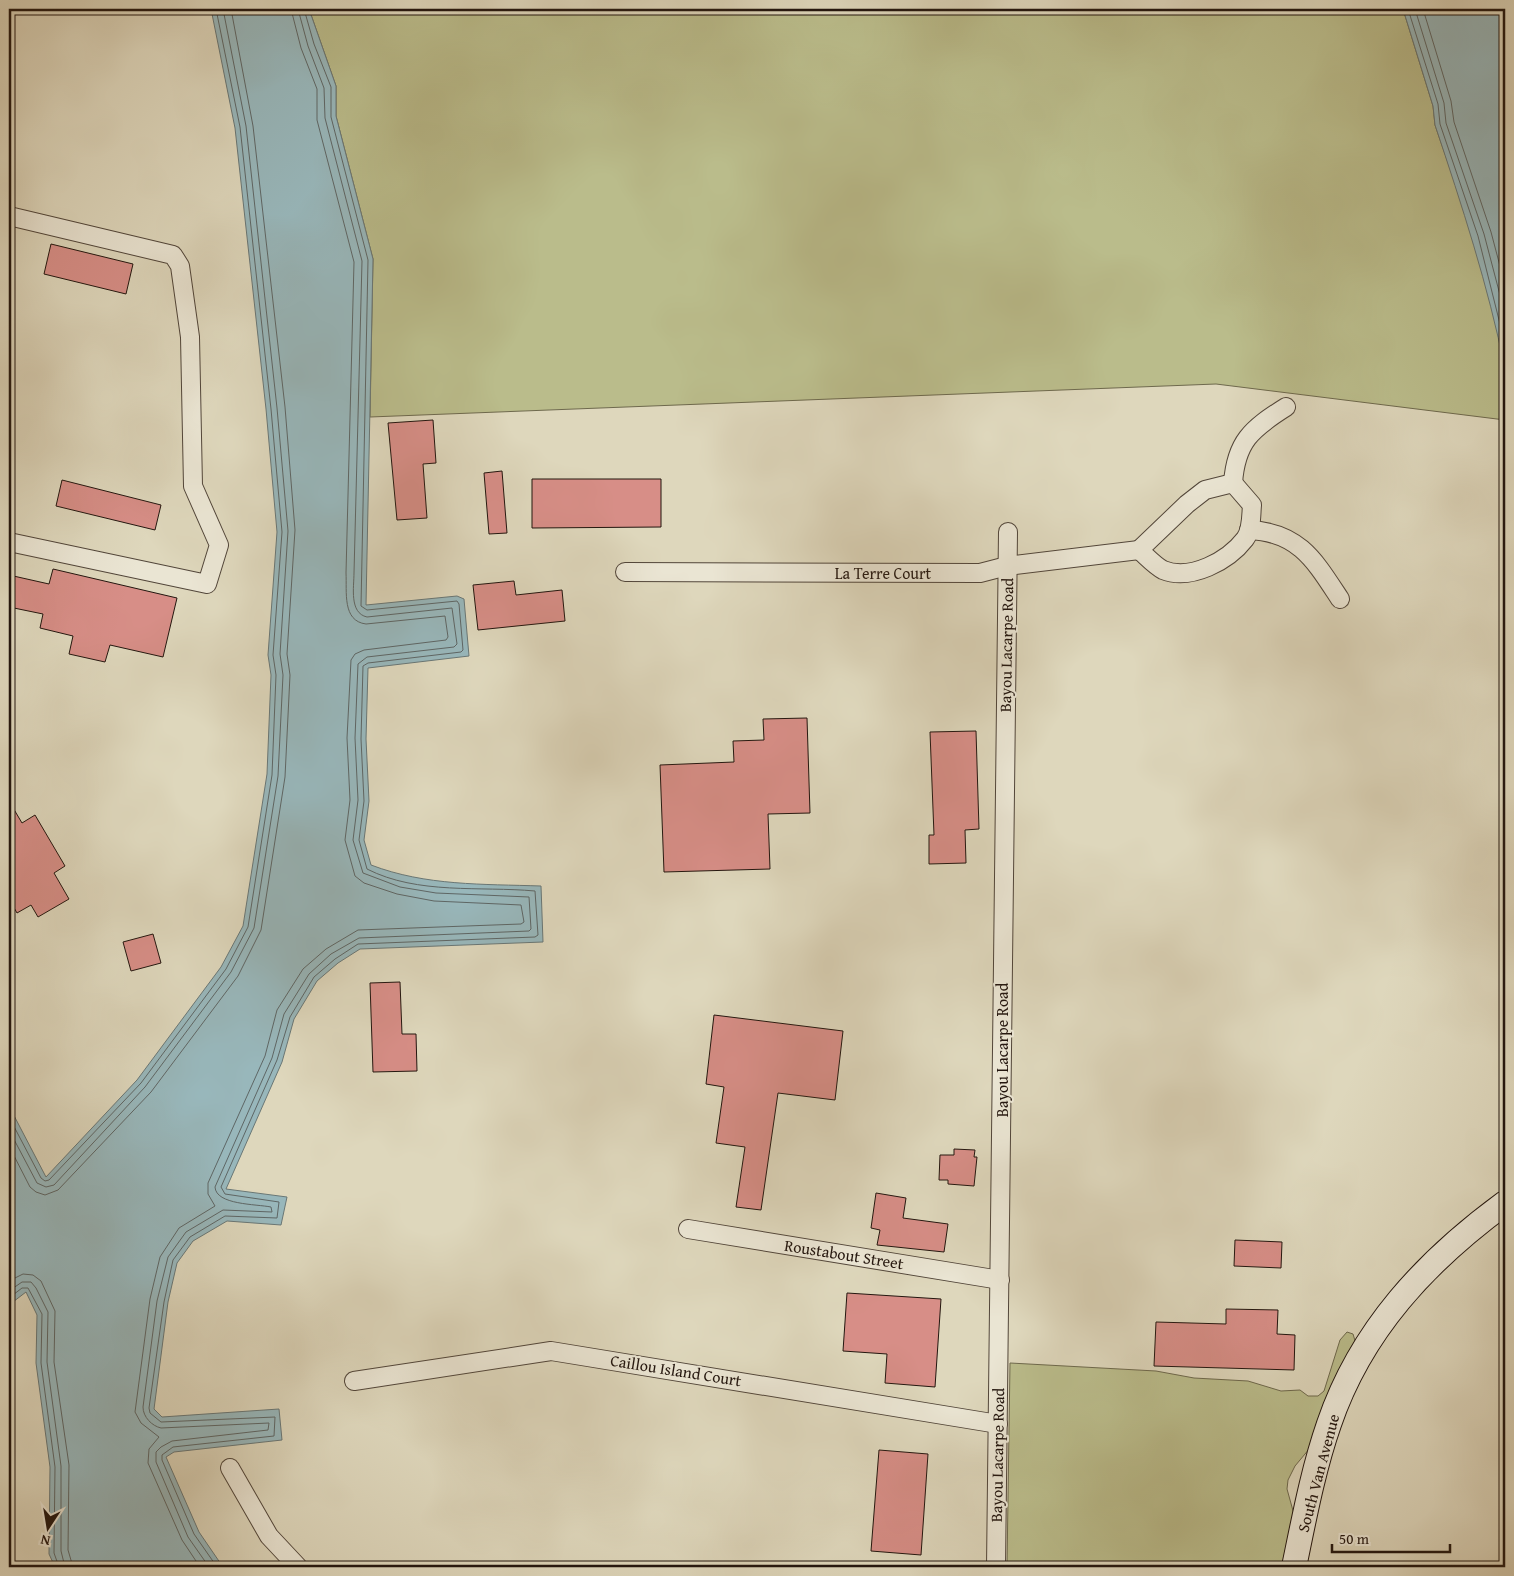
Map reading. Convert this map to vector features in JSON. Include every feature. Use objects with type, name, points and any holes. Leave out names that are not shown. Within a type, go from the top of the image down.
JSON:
[{"type":"main road","name":"South Van Avenue","points":[[1294,1567],[1311,1487],[1329,1423],[1354,1364],[1370,1336],[1437,1259],[1472,1227],[1505,1203]]},
{"type":"street","points":[[9,216],[173,255],[180,266],[190,337],[193,486],[219,545],[207,584],[9,542]]},
{"type":"street","points":[[1233,483],[1205,490],[1187,504],[1139,550],[1163,570],[1192,573],[1221,560],[1246,538],[1249,530],[1252,505],[1233,483],[1234,461],[1247,436],[1286,407]]},
{"type":"street","points":[[1249,530],[1269,531],[1294,542],[1316,562],[1340,599]]},
{"type":"street","name":"Bayou Lacarpe Road","points":[[996,1567],[1008,532]]},
{"type":"street","name":"La Terre Court","points":[[625,572],[980,573],[1007,566],[1139,550]]},
{"type":"street","name":"Roustabout Street","points":[[688,1230],[1000,1280]]},
{"type":"street","name":"Caillou Island Court","points":[[354,1381],[551,1351],[998,1424]]},
{"type":"street","points":[[230,1468],[269,1536],[298,1567]]},
{"type":"green space","points":[[309,9],[1403,9],[1433,106],[1435,125],[1466,214],[1492,305],[1506,373],[1505,420],[1216,384],[370,417],[373,259],[336,116],[336,86]]},
{"type":"green space","points":[[1347,1332],[1353,1334],[1356,1344],[1315,1442],[1295,1466],[1288,1480],[1287,1489],[1295,1518],[1288,1567],[1007,1567],[1010,1363],[1156,1371],[1194,1378],[1248,1381],[1281,1391],[1300,1390],[1308,1396],[1318,1396],[1324,1391],[1340,1340]]},
{"type":"water","points":[[211,9],[309,9],[336,86],[336,116],[373,259],[366,605],[457,596],[464,599],[469,656],[368,668],[366,739],[369,801],[364,840],[371,865],[413,877],[455,883],[541,886],[543,942],[360,949],[338,963],[317,981],[294,1019],[282,1062],[226,1189],[287,1197],[281,1225],[227,1221],[193,1241],[177,1263],[168,1302],[154,1409],[162,1417],[279,1409],[282,1440],[174,1452],[166,1457],[199,1532],[223,1567],[55,1567],[49,1554],[50,1467],[36,1363],[37,1315],[26,1292],[9,1305],[9,1106],[46,1177],[137,1080],[221,967],[243,926],[267,774],[271,675],[268,655],[277,532],[266,409],[235,128]]},
{"type":"water","points":[[1403,9],[1505,9],[1505,369],[1465,216],[1435,125],[1433,106]]},
{"type":"building","points":[[51,244],[133,264],[126,294],[44,274]]},
{"type":"building","points":[[433,420],[436,463],[423,464],[427,518],[397,520],[388,423]]},
{"type":"building","points":[[502,471],[507,533],[489,534],[484,473]]},
{"type":"building","points":[[532,479],[661,479],[661,527],[532,528]]},
{"type":"building","points":[[62,480],[161,505],[155,530],[56,506]]},
{"type":"building","points":[[53,569],[177,598],[163,657],[110,645],[105,662],[69,654],[73,636],[40,628],[43,614],[9,607],[9,575],[49,584]]},
{"type":"building","points":[[514,581],[516,595],[562,590],[565,621],[478,630],[473,585]]},
{"type":"building","points":[[807,718],[810,813],[768,814],[770,869],[664,872],[660,765],[734,762],[733,741],[764,740],[763,719]]},
{"type":"building","points":[[976,731],[979,829],[965,830],[966,863],[929,864],[929,835],[934,835],[930,732]]},
{"type":"building","points":[[9,801],[22,823],[35,815],[65,866],[54,873],[69,899],[38,917],[31,905],[17,913],[9,899]]},
{"type":"building","points":[[153,934],[161,963],[131,971],[123,942]]},
{"type":"building","points":[[400,982],[402,1034],[416,1034],[417,1071],[373,1072],[370,983]]},
{"type":"building","points":[[714,1015],[843,1031],[835,1100],[778,1093],[761,1210],[736,1207],[745,1147],[716,1143],[724,1087],[706,1084]]},
{"type":"building","points":[[954,1149],[975,1150],[974,1157],[977,1157],[974,1186],[948,1184],[948,1180],[939,1180],[940,1155],[954,1155]]},
{"type":"building","points":[[876,1193],[906,1198],[903,1218],[948,1224],[944,1252],[877,1245],[880,1230],[871,1228]]},
{"type":"building","points":[[1235,1240],[1282,1242],[1281,1268],[1234,1266]]},
{"type":"building","points":[[847,1293],[941,1299],[935,1387],[885,1383],[887,1354],[843,1351]]},
{"type":"building","points":[[1226,1309],[1278,1310],[1277,1334],[1295,1335],[1294,1370],[1154,1366],[1156,1322],[1226,1324]]},
{"type":"building","points":[[879,1450],[928,1454],[921,1555],[871,1551]]}]
